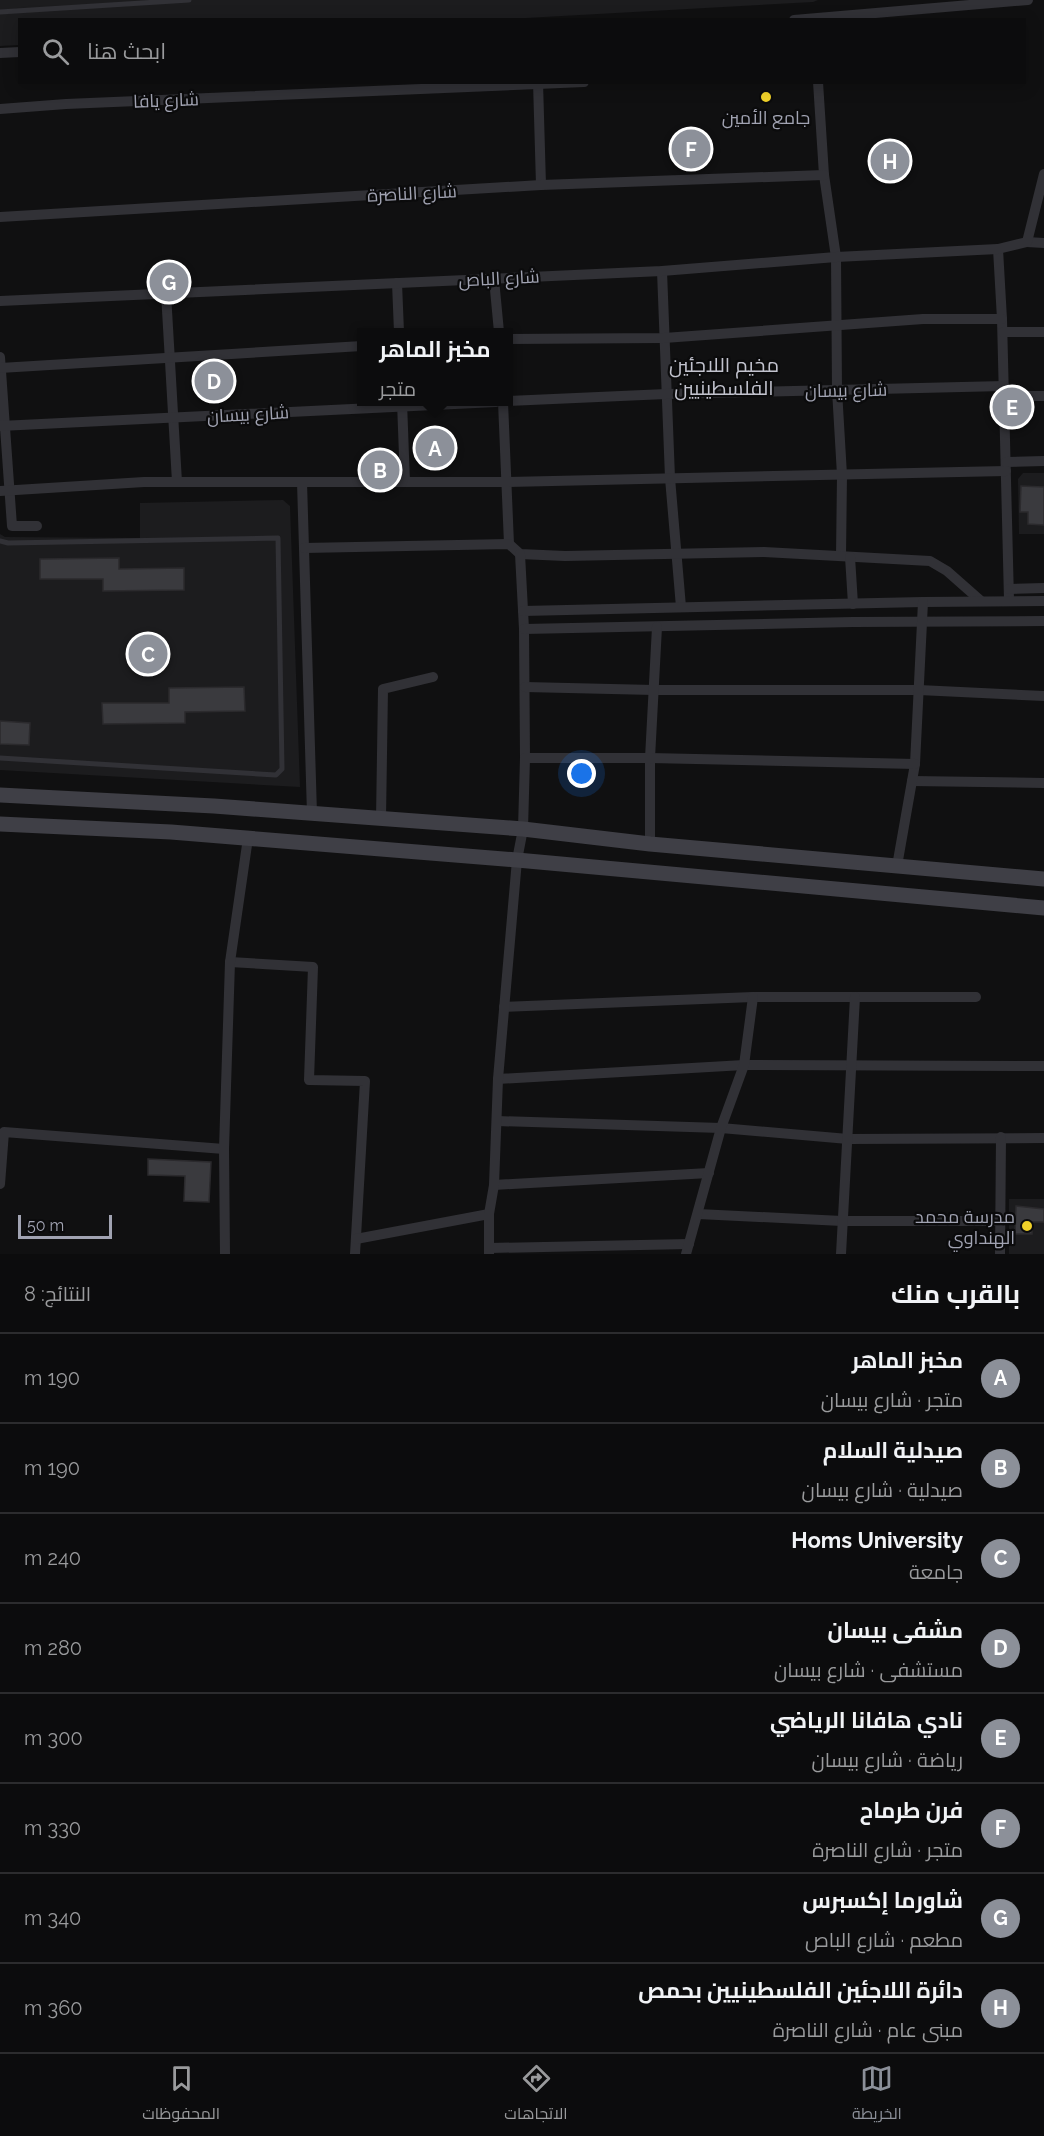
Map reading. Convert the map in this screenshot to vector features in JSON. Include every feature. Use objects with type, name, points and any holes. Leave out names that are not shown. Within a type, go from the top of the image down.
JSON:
[{"type":"main road","points":[[0,795],[214,806],[523,829],[650,844],[1044,879]]},
{"type":"main road","points":[[0,824],[248,838],[1044,908]]},
{"type":"street","points":[[825,18],[1028,0]]},
{"type":"street","points":[[0,53],[18,52]]},
{"type":"street","points":[[538,84],[541,185]]},
{"type":"street","name":"شارع يافا","points":[[0,109],[66,104],[538,84]]},
{"type":"street","points":[[818,84],[824,175],[836,257],[837,390],[845,556],[853,604]]},
{"type":"street","points":[[1027,242],[1044,174]]},
{"type":"street","name":"شارع الناصرة","points":[[0,217],[541,185],[824,175]]},
{"type":"street","name":"شارع الباص","points":[[0,301],[662,271],[836,257],[998,249],[1027,242],[1044,243]]},
{"type":"street","points":[[998,249],[1003,332],[1009,600]]},
{"type":"street","points":[[662,271],[670,478],[681,608]]},
{"type":"street","points":[[494,279],[499,328]]},
{"type":"street","points":[[397,283],[399,328]]},
{"type":"street","points":[[166,293],[177,482]]},
{"type":"street","points":[[513,339],[664,338],[923,319],[1002,319]]},
{"type":"street","points":[[1003,332],[1044,332]]},
{"type":"street","points":[[0,368],[357,346]]},
{"type":"street","points":[[0,357],[5,491],[12,526],[37,526]]},
{"type":"street","name":"شارع بيسان","points":[[513,401],[837,390],[1004,391],[1044,396]]},
{"type":"street","name":"شارع بيسان","points":[[2,426],[367,406]]},
{"type":"street","points":[[402,406],[405,482]]},
{"type":"street","points":[[502,406],[509,544]]},
{"type":"street","points":[[5,491],[144,482],[505,482],[842,475],[1006,467],[1044,461]]},
{"type":"street","points":[[302,482],[312,814]]},
{"type":"street","points":[[304,548],[509,544],[520,554],[565,556],[764,552],[930,561],[947,571],[981,601]]},
{"type":"street","points":[[520,554],[525,687],[523,829],[517,860],[498,1079],[494,1185],[489,1214],[489,1251],[688,1249],[721,1128],[744,1065],[753,997]]},
{"type":"street","points":[[1009,589],[1044,588]]},
{"type":"street","points":[[523,611],[1044,601]]},
{"type":"street","points":[[897,866],[915,764],[923,602]]},
{"type":"street","points":[[524,629],[1044,621]]},
{"type":"street","points":[[650,844],[650,758],[657,627]]},
{"type":"street","points":[[381,819],[383,689],[433,677]]},
{"type":"street","points":[[525,687],[654,690],[919,690],[1044,696]]},
{"type":"street","points":[[525,758],[650,758],[915,764]]},
{"type":"street","points":[[912,781],[1044,783]]},
{"type":"street","points":[[225,1254],[224,1149],[230,962],[248,838]]},
{"type":"street","points":[[230,962],[313,967],[309,1080],[365,1081],[355,1254]]},
{"type":"street","points":[[504,1007],[753,997],[976,997]]},
{"type":"street","points":[[841,1254],[855,997]]},
{"type":"street","points":[[498,1079],[744,1065],[1044,1066]]},
{"type":"street","points":[[497,1121],[721,1128],[848,1139],[1044,1138]]},
{"type":"street","points":[[0,1184],[4,1132],[224,1149]]},
{"type":"street","points":[[1000,1254],[1001,1137]]},
{"type":"street","points":[[494,1185],[709,1173]]},
{"type":"street","points":[[356,1239],[489,1214]]},
{"type":"street","points":[[698,1214],[842,1221],[1001,1221]]},
{"type":"lane","points":[[0,12],[189,0]]},
{"type":"lane","points":[[0,541],[8,543],[278,538],[282,769],[276,775],[0,758]]},
{"type":"shaded area","points":[[0,0],[818,0],[527,18],[18,18],[18,45],[0,46]]},
{"type":"shaded area","points":[[1023,473],[1044,473],[1044,534],[1019,534],[1018,479]]},
{"type":"shaded area","points":[[283,500],[290,506],[300,787],[0,770],[0,534],[5,537],[140,538],[140,503]]},
{"type":"shaded area","name":"مدرسة محمد الهنداوي","points":[[1009,1199],[1044,1199],[1044,1254],[1009,1254]]},
{"type":"building","points":[[1021,486],[1044,487],[1044,525],[1028,524],[1028,512],[1020,512]]},
{"type":"building","points":[[119,558],[119,569],[184,568],[184,590],[103,591],[103,579],[40,579],[40,559]]},
{"type":"building","points":[[244,687],[245,711],[185,712],[185,723],[103,724],[102,703],[169,703],[169,688]]},
{"type":"building","points":[[0,721],[30,723],[29,745],[0,744]]},
{"type":"building","points":[[148,1159],[211,1162],[209,1202],[184,1201],[185,1176],[148,1175]]},
{"type":"building","points":[[1016,1206],[1044,1209],[1044,1222],[1032,1222],[1032,1234],[1015,1234]]},
{"type":"place","name":"جامع الأمين","points":[[766,97]]},
{"type":"place","name":"فرن طرماح","points":[[691,149]]},
{"type":"place","name":"دائرة اللاجئين الفلسطينيين بحمص","points":[[890,161]]},
{"type":"place","name":"شاورما إكسبرس","points":[[169,282]]},
{"type":"place","name":"مشفى بيسان","points":[[214,381]]},
{"type":"place","name":"نادي هافانا الرياضي","points":[[1012,407]]},
{"type":"place","name":"مخبز الماهر","points":[[435,448]]},
{"type":"place","name":"صيدلية السلام","points":[[380,470]]},
{"type":"place","name":"Homs University","points":[[148,654]]},
{"type":"place","name":"مدرسة محمد الهنداوي","points":[[1027,1226]]},
{"type":"district","name":"مخيم اللاجئين الفلسطينيين","points":[[724,376]]}]
